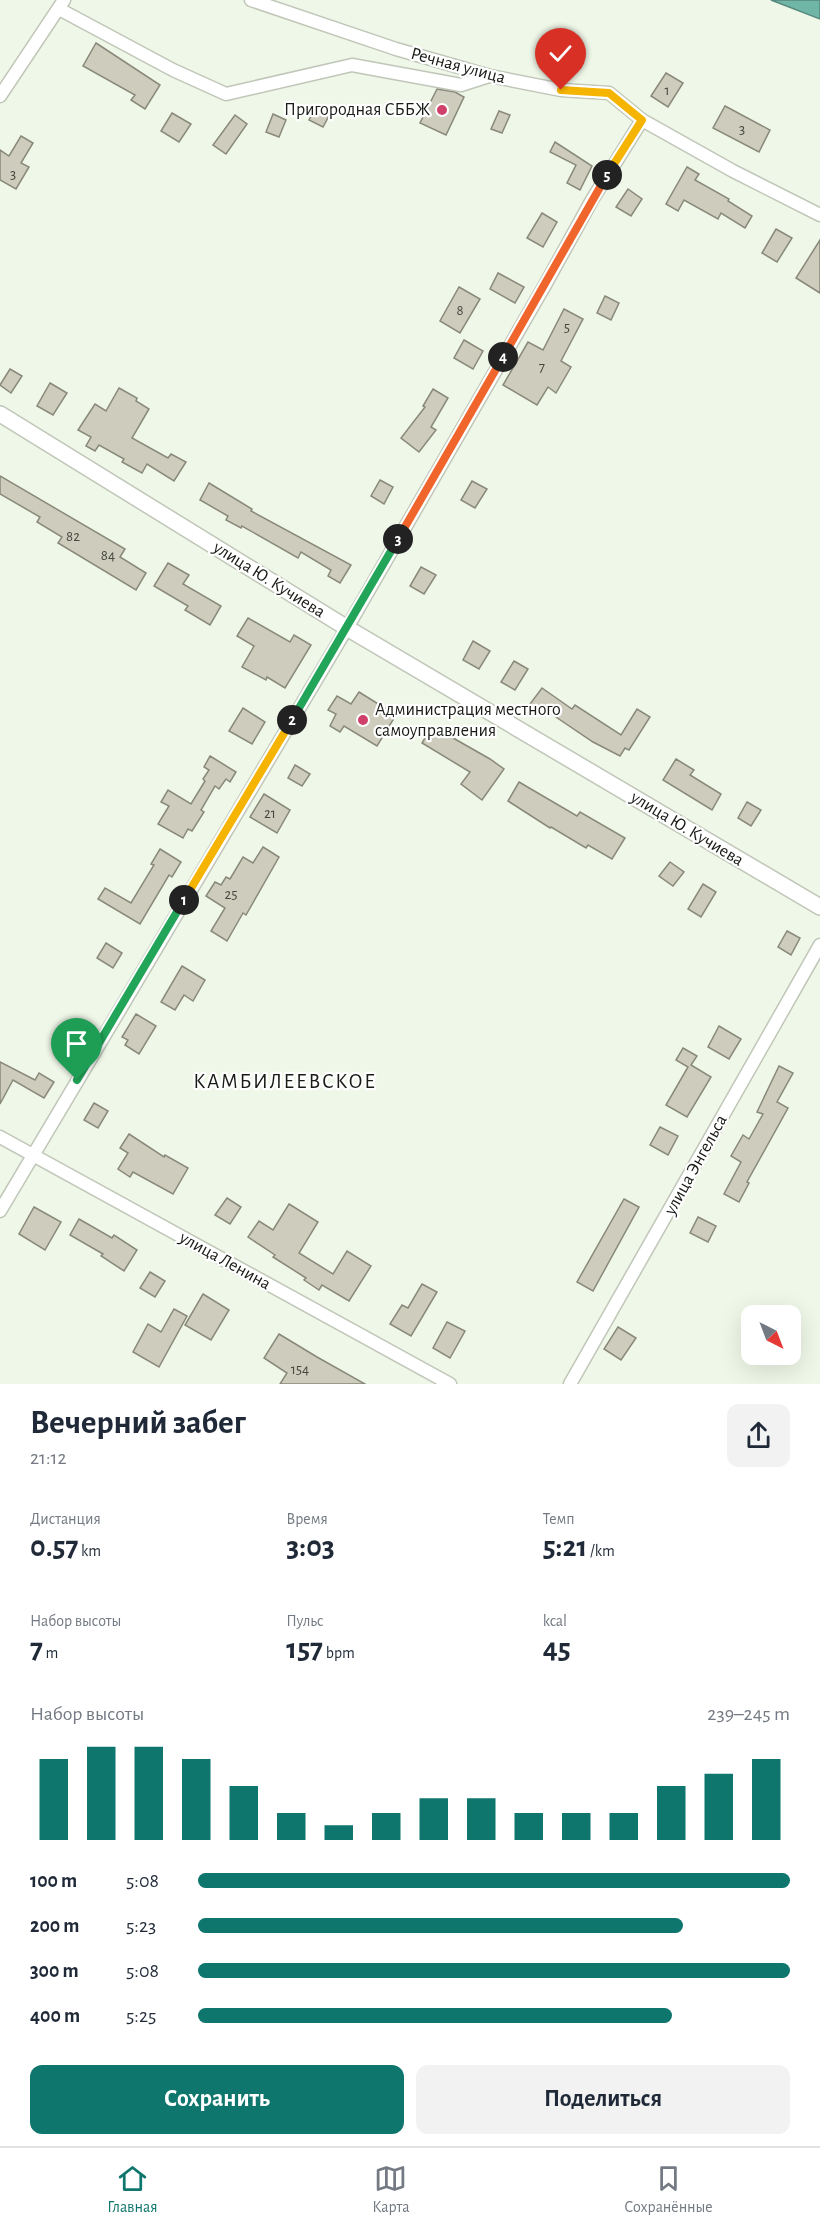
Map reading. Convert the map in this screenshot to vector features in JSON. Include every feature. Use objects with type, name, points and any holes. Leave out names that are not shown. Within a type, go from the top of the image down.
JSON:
[{"type":"street","name":"Речная улица","points":[[250,0],[396,49],[490,76],[561,90],[609,93],[642,120],[733,171],[820,215]]},
{"type":"street","points":[[0,96],[61,4],[173,70],[226,94],[352,65],[461,85],[490,76]]},
{"type":"street","points":[[0,1212],[347,628],[592,200],[642,120]]},
{"type":"street","name":"улица Ю. Кучиева","points":[[0,414],[347,628],[820,907]]},
{"type":"street","name":"улица Энгельса","points":[[570,1384],[820,945]]},
{"type":"street","name":"улица Ленина","points":[[0,1137],[450,1384]]},
{"type":"water","points":[[771,0],[820,0],[820,19]]},
{"type":"building","points":[[96,43],[160,85],[145,109],[131,100],[135,95],[83,66]]},
{"type":"building","points":[[666,73],[683,83],[668,107],[651,96]]},
{"type":"building","name":"Пригородная СББЖ","points":[[437,89],[455,92],[464,97],[446,135],[420,123]]},
{"type":"building","points":[[317,106],[330,114],[323,127],[309,120]]},
{"type":"building","points":[[725,106],[770,130],[759,152],[713,128]]},
{"type":"building","points":[[499,111],[510,115],[502,133],[491,129]]},
{"type":"building","points":[[172,113],[191,124],[179,142],[161,131]]},
{"type":"building","points":[[273,114],[286,120],[279,137],[266,132]]},
{"type":"building","points":[[235,115],[247,124],[226,154],[213,145]]},
{"type":"building","points":[[21,136],[33,143],[21,163],[29,167],[16,189],[0,180],[0,150],[9,156]]},
{"type":"building","points":[[555,142],[592,166],[580,190],[567,183],[576,165],[550,152]]},
{"type":"building","points":[[687,167],[699,174],[695,180],[729,199],[728,201],[752,216],[745,228],[721,213],[718,219],[684,200],[678,211],[666,204]]},
{"type":"building","points":[[628,189],[642,199],[631,216],[616,207]]},
{"type":"building","points":[[542,213],[557,222],[543,247],[527,238]]},
{"type":"building","points":[[776,229],[792,238],[777,262],[762,253]]},
{"type":"building","points":[[820,240],[820,293],[796,278]]},
{"type":"building","points":[[498,273],[524,287],[515,303],[490,289]]},
{"type":"building","points":[[459,287],[480,299],[460,333],[440,321]]},
{"type":"building","points":[[605,296],[619,303],[611,320],[597,313]]},
{"type":"building","points":[[564,309],[583,319],[561,361],[571,367],[556,393],[548,387],[537,405],[503,385],[528,342],[543,350]]},
{"type":"building","points":[[464,340],[483,351],[473,369],[454,358]]},
{"type":"building","points":[[10,369],[22,376],[11,393],[0,385]]},
{"type":"building","points":[[50,383],[67,393],[53,415],[37,406]]},
{"type":"building","points":[[119,388],[137,398],[136,401],[149,409],[132,438],[168,458],[171,454],[186,462],[174,481],[147,464],[142,473],[122,462],[124,459],[99,445],[95,451],[86,446],[91,437],[78,430],[95,404],[106,411]]},
{"type":"building","points":[[433,389],[448,398],[431,427],[436,430],[419,452],[401,438],[425,407],[423,406]]},
{"type":"building","points":[[0,476],[125,549],[120,557],[146,573],[136,590],[58,543],[62,537],[37,522],[40,517],[0,494]]},
{"type":"building","points":[[380,480],[393,487],[384,504],[371,496]]},
{"type":"building","points":[[472,481],[487,489],[475,508],[461,500]]},
{"type":"building","points":[[209,483],[252,509],[251,511],[351,565],[340,583],[328,576],[331,570],[301,552],[298,558],[242,526],[241,528],[226,520],[228,516],[200,500]]},
{"type":"building","points":[[168,563],[189,575],[183,584],[221,606],[210,625],[185,610],[188,606],[154,586]]},
{"type":"building","points":[[421,567],[436,575],[424,594],[410,586]]},
{"type":"building","points":[[248,618],[290,642],[294,635],[311,645],[285,688],[267,677],[266,680],[242,667],[254,646],[237,636]]},
{"type":"building","points":[[473,641],[490,651],[479,669],[463,660]]},
{"type":"building","points":[[514,661],[528,669],[515,690],[501,682]]},
{"type":"building","points":[[542,688],[572,709],[575,705],[621,735],[637,709],[650,717],[629,750],[625,748],[620,756],[593,742],[547,711],[545,715],[530,704]]},
{"type":"building","name":"Администрация местного самоуправления","points":[[359,692],[396,715],[377,746],[344,726],[340,732],[330,726],[336,714],[328,710],[337,696],[351,704]]},
{"type":"building","points":[[243,708],[265,722],[252,744],[229,731]]},
{"type":"building","points":[[432,726],[504,769],[482,800],[461,784],[470,772],[422,743]]},
{"type":"building","points":[[210,756],[236,772],[230,782],[226,779],[219,789],[215,786],[201,810],[204,812],[192,831],[188,829],[183,838],[158,824],[169,806],[161,802],[168,790],[191,804],[205,781],[203,779],[209,770],[204,767]]},
{"type":"building","points":[[676,759],[694,770],[690,775],[721,794],[712,810],[663,780]]},
{"type":"building","points":[[295,765],[310,774],[302,786],[288,778]]},
{"type":"building","points":[[519,782],[577,816],[580,812],[625,838],[612,859],[550,828],[508,801]]},
{"type":"building","points":[[264,794],[290,810],[277,833],[250,817]]},
{"type":"building","points":[[747,802],[761,810],[751,826],[738,818]]},
{"type":"building","points":[[263,847],[279,857],[246,915],[243,913],[227,941],[211,931],[225,908],[206,896],[215,882],[221,885],[226,877],[230,879],[243,857],[253,863]]},
{"type":"building","points":[[160,849],[181,862],[172,877],[169,875],[140,924],[98,899],[105,888],[131,903],[154,865],[151,864]]},
{"type":"building","points":[[670,862],[684,872],[673,886],[659,876]]},
{"type":"building","points":[[703,884],[716,892],[701,917],[688,909]]},
{"type":"building","points":[[787,931],[800,938],[791,955],[778,947]]},
{"type":"building","points":[[106,943],[122,953],[113,968],[97,958]]},
{"type":"building","points":[[182,966],[205,980],[193,1001],[184,995],[175,1010],[161,1002]]},
{"type":"building","points":[[136,1014],[156,1026],[139,1054],[125,1045],[128,1040],[122,1037]]},
{"type":"building","points":[[719,1026],[741,1039],[729,1059],[708,1047]]},
{"type":"building","points":[[683,1048],[697,1056],[691,1065],[711,1077],[687,1117],[666,1105],[688,1067],[676,1060]]},
{"type":"building","points":[[0,1062],[35,1080],[39,1073],[54,1082],[44,1098],[13,1080],[0,1104]]},
{"type":"building","points":[[779,1066],[793,1073],[777,1102],[788,1108],[747,1182],[749,1183],[739,1202],[724,1194],[741,1162],[731,1156],[743,1135],[749,1139],[763,1114],[757,1112]]},
{"type":"building","points":[[94,1103],[108,1111],[98,1128],[84,1120]]},
{"type":"building","points":[[660,1127],[678,1136],[668,1155],[650,1145]]},
{"type":"building","points":[[129,1134],[164,1157],[165,1155],[188,1168],[173,1194],[133,1172],[130,1177],[118,1169],[128,1153],[120,1148]]},
{"type":"building","points":[[227,1198],[241,1207],[230,1224],[215,1215]]},
{"type":"building","points":[[624,1199],[639,1207],[593,1291],[577,1282]]},
{"type":"building","points":[[289,1204],[318,1222],[299,1253],[333,1274],[347,1251],[371,1266],[349,1301],[322,1285],[319,1290],[304,1280],[306,1278],[273,1257],[275,1255],[248,1237],[259,1221],[273,1230]]},
{"type":"building","points":[[34,1207],[61,1222],[45,1250],[19,1234]]},
{"type":"building","points":[[698,1217],[716,1226],[708,1242],[690,1233]]},
{"type":"building","points":[[79,1219],[112,1238],[114,1235],[137,1250],[124,1271],[101,1256],[103,1254],[70,1235]]},
{"type":"building","points":[[150,1272],[165,1281],[155,1297],[140,1288]]},
{"type":"building","points":[[422,1284],[437,1292],[411,1336],[390,1324],[402,1305],[408,1308]]},
{"type":"building","points":[[203,1294],[229,1310],[211,1340],[185,1325]]},
{"type":"building","points":[[174,1309],[187,1316],[159,1367],[133,1352],[148,1324],[161,1332]]},
{"type":"building","points":[[447,1322],[465,1331],[450,1358],[433,1348]]},
{"type":"building","points":[[618,1327],[636,1338],[621,1360],[604,1349]]},
{"type":"building","points":[[279,1334],[365,1384],[280,1384],[287,1373],[264,1358]]},
{"type":"place","name":"Пригородная СББЖ","points":[[442,110]]},
{"type":"place","name":"Администрация местного самоуправления","points":[[363,720]]},
{"type":"district","name":"КАМБИЛЕЕВСКОЕ","points":[[285,1081]]},
{"type":"route","points":[[77,1080],[347,628],[592,200],[642,120],[609,93],[561,90]]}]
